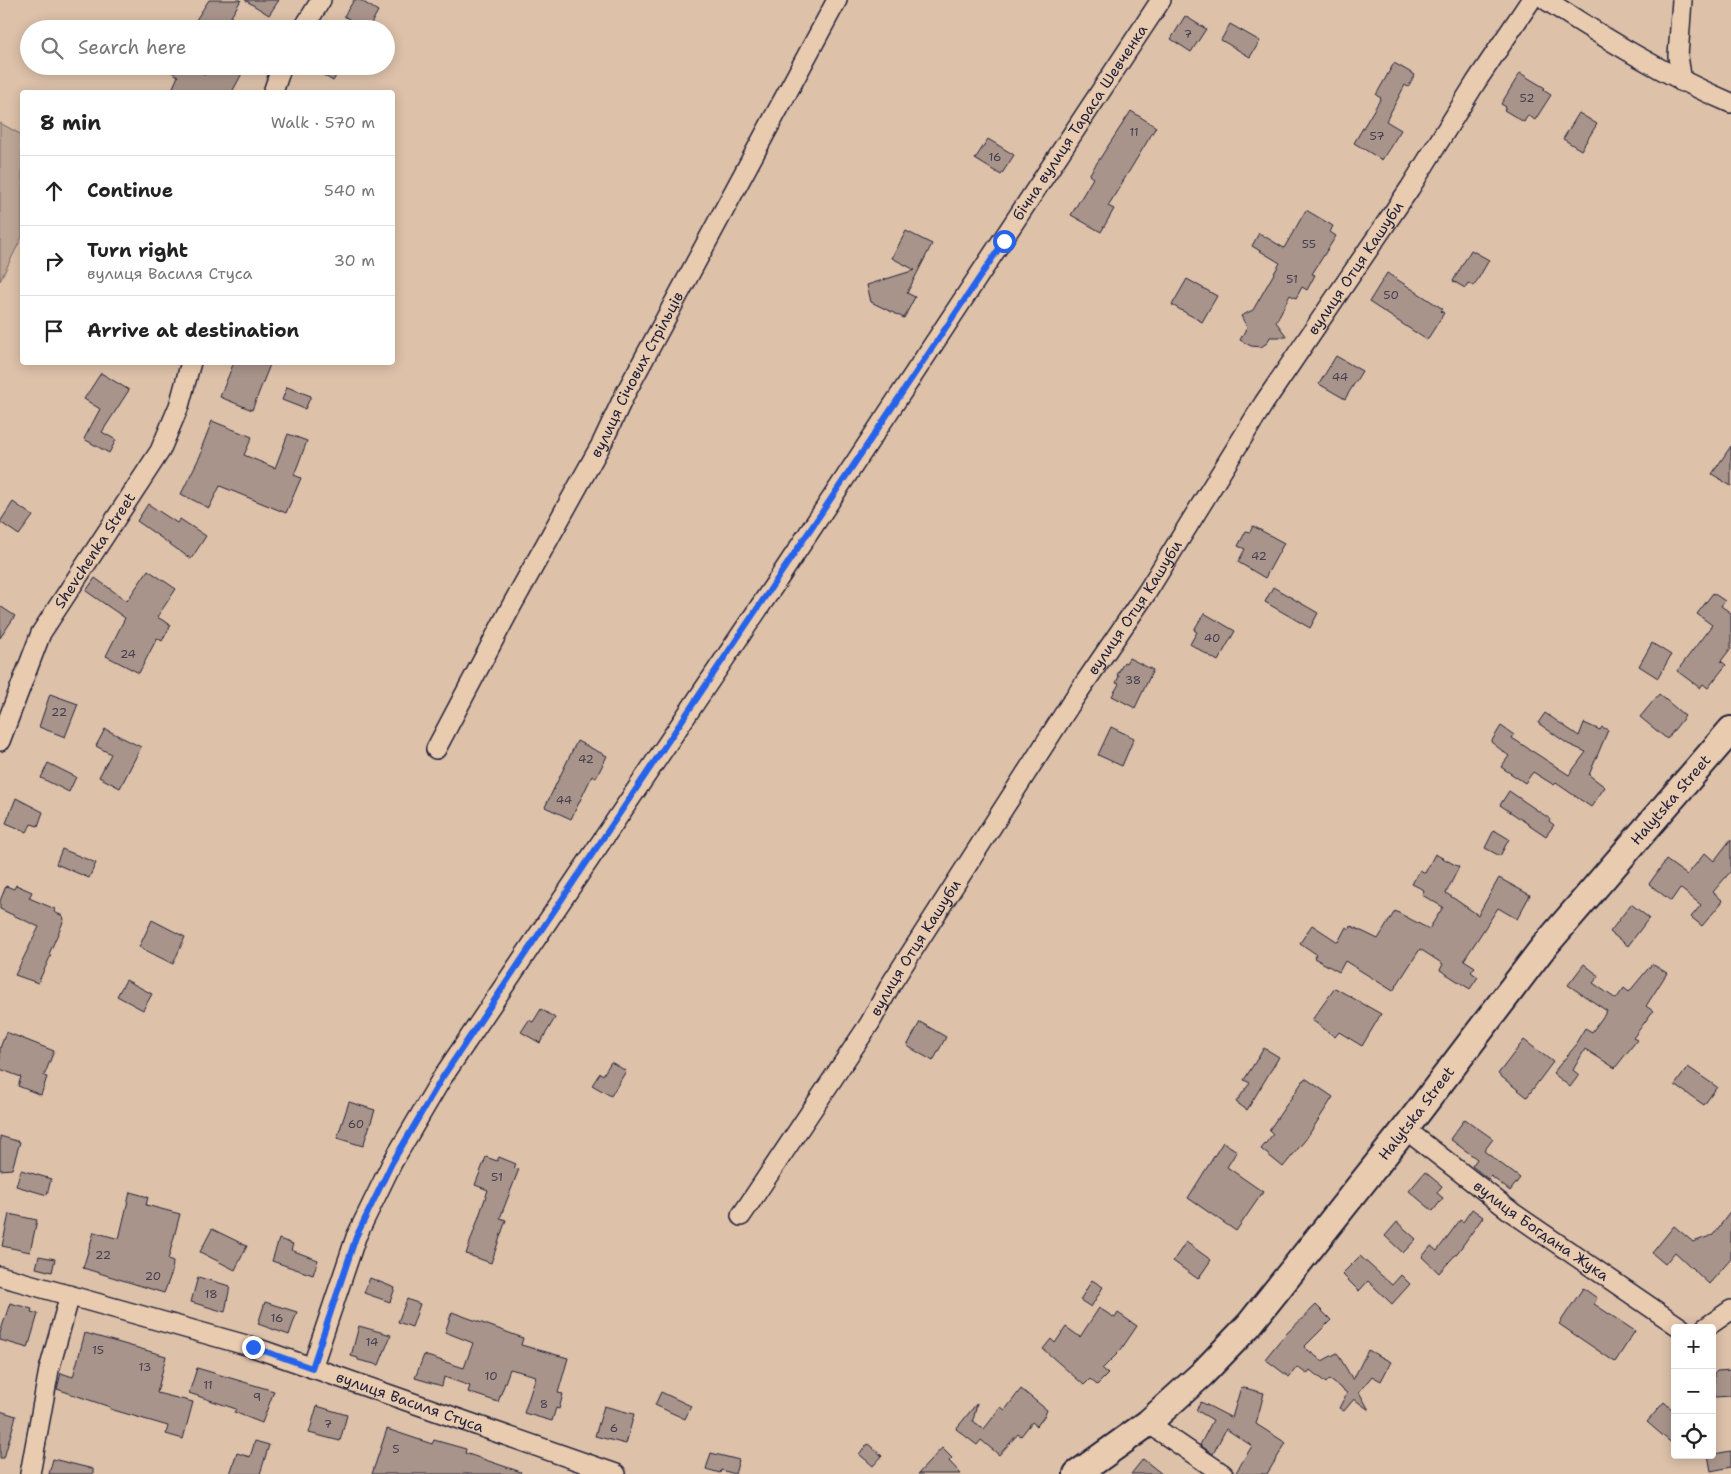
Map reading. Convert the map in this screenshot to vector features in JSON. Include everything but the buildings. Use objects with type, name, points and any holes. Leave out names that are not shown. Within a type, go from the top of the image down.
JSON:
[{"type":"street","points":[[309,20],[321,0]]},
{"type":"street","name":"вулиця Січових Стрільців","points":[[436,749],[837,0]]},
{"type":"street","name":"бічна вулиця Тараса Шевченка","points":[[312,1368],[356,1237],[392,1163],[442,1078],[776,584],[1161,0]]},
{"type":"street","name":"вулиця Отця Кашуби","points":[[741,1216],[870,1023],[891,984],[1073,700],[1147,592],[1264,402],[1410,188],[1476,82],[1532,0]]},
{"type":"street","points":[[1546,0],[1618,47],[1682,82],[1731,103]]},
{"type":"street","points":[[1682,0],[1678,56],[1682,82]]},
{"type":"street","points":[[274,90],[279,75]]},
{"type":"street","name":"Shevchenka Street","points":[[0,741],[41,633],[160,451],[179,406],[190,365]]},
{"type":"street","name":"Halytska Street","points":[[1077,1474],[1148,1423],[1202,1374],[1249,1325],[1405,1129],[1542,949],[1731,730]]},
{"type":"street","name":"вулиця Богдана Жука","points":[[1405,1129],[1513,1213],[1675,1324]]},
{"type":"street","name":"вулиця Василя Стуса","points":[[0,1276],[253,1347],[616,1474]]},
{"type":"street","points":[[30,1474],[49,1370],[70,1295]]},
{"type":"street","points":[[1711,1324],[1731,1310]]},
{"type":"street","points":[[1148,1423],[1224,1474]]},
{"type":"shaded area","points":[[0,123],[20,134],[20,241],[0,281]]},
{"type":"route","points":[[253,1347],[312,1368],[356,1237],[392,1163],[442,1078],[776,584],[1004,241]]}]
